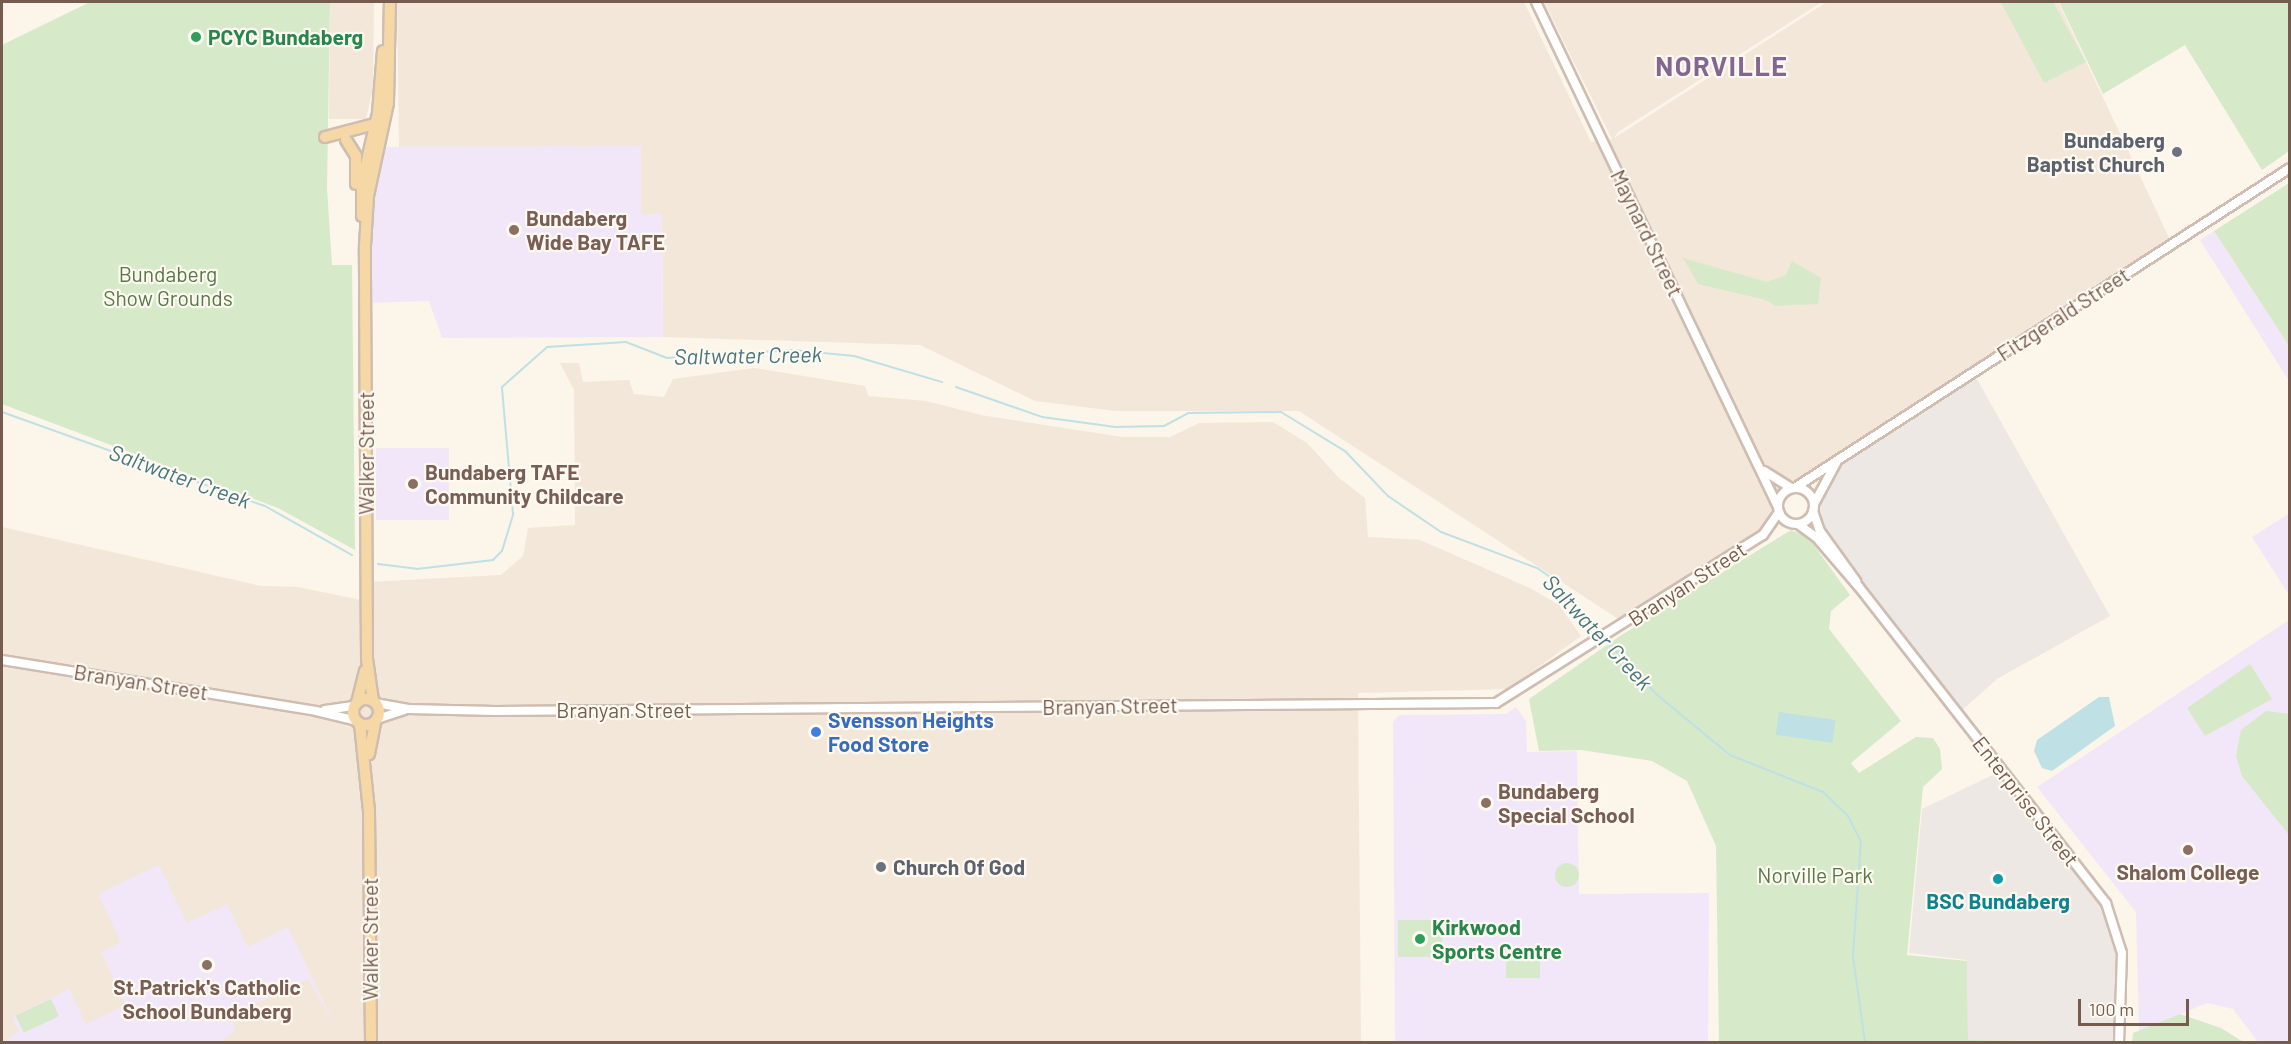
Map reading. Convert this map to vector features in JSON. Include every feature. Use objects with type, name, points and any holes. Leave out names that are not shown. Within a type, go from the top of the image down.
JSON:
[{"type":"main road","name":"Walker Street","points":[[367,763],[376,720],[367,658],[365,246],[375,124],[382,85],[383,2]]},
{"type":"main road","name":"Walker Street","points":[[365,246],[362,231],[362,182],[388,103],[390,2]]},
{"type":"main road","points":[[325,137],[375,124]]},
{"type":"main road","points":[[346,140],[356,156],[356,209],[362,231]]},
{"type":"main road","name":"Walker Street","points":[[367,658],[356,704],[367,763],[371,1042]]},
{"type":"main road","points":[[356,704],[374,702]]},
{"type":"main road","points":[[359,722],[376,720]]},
{"type":"street","name":"Maynard Street","points":[[1536,2],[1759,464],[1778,508]]},
{"type":"street","name":"Fitzgerald Street","points":[[1793,488],[2289,168]]},
{"type":"street","name":"Fitzgerald Street","points":[[1813,508],[1821,483],[1838,460]]},
{"type":"street","name":"Maynard Street","points":[[1759,464],[1775,482],[1810,494],[1813,508]]},
{"type":"street","name":"Branyan Street","points":[[1763,535],[1778,508],[1793,488]]},
{"type":"street","name":"Enterprise Street","points":[[1778,508],[1795,524],[1816,537],[1859,587]]},
{"type":"street","points":[[1795,524],[1813,508]]},
{"type":"street","name":"Enterprise Street","points":[[1813,508],[1820,531],[1859,587],[2110,911],[2122,953],[2119,1042]]},
{"type":"street","name":"Branyan Street","points":[[374,702],[408,709],[1491,703],[1507,699],[1763,535],[1795,524]]},
{"type":"street","name":"Branyan Street","points":[[2,660],[316,711],[359,722]]},
{"type":"street","name":"Branyan Street","points":[[316,711],[356,704]]},
{"type":"street","name":"Branyan Street","points":[[376,720],[408,709]]},
{"type":"shaded area","points":[[330,2],[374,2],[373,88],[366,119],[329,119]]},
{"type":"shaded area","points":[[397,2],[1524,2],[1591,142],[1612,139],[1544,2],[1822,2],[1618,132],[1614,138],[1827,2],[2058,2],[2172,244],[1786,491],[1779,499],[1774,526],[1626,624],[1299,411],[1116,411],[1035,401],[920,345],[663,337],[662,214],[641,214],[641,146],[399,148]]},
{"type":"shaded area","name":"Bundaberg Wide Bay TAFE","points":[[641,146],[641,214],[662,214],[663,337],[442,338],[429,301],[366,303],[366,247],[381,147]]},
{"type":"shaded area","points":[[2214,231],[2289,346],[2289,381],[2200,240]]},
{"type":"shaded area","points":[[560,363],[579,363],[583,382],[629,380],[634,394],[664,397],[673,379],[754,368],[865,386],[868,396],[926,401],[981,415],[1122,437],[1170,437],[1199,423],[1273,422],[1307,443],[1339,478],[1365,498],[1368,537],[1420,540],[1530,588],[1559,605],[1581,636],[1508,689],[1358,693],[1361,1042],[2,1042],[2,527],[261,586],[298,587],[366,601],[367,582],[501,575],[523,556],[528,528],[575,525],[574,390]]},
{"type":"shaded area","points":[[1973,372],[2110,616],[1997,679],[1959,713],[1817,532],[1810,503],[1825,471]]},
{"type":"shaded area","name":"Bundaberg TAFE Community Childcare","points":[[376,448],[449,448],[449,520],[376,520]]},
{"type":"shaded area","points":[[2289,514],[2289,595],[2252,537]]},
{"type":"shaded area","name":"Shalom College","points":[[2289,620],[2289,1042],[2258,1042],[2233,1009],[2207,1003],[2139,1031],[2136,912],[2037,787]]},
{"type":"shaded area","points":[[1516,707],[1526,721],[1527,752],[1577,751],[1579,894],[1709,893],[1708,1042],[1395,1042],[1393,722],[1399,715],[1506,714]]},
{"type":"shaded area","points":[[2003,770],[2100,895],[2118,928],[2120,1042],[1968,1040],[1967,960],[1909,953],[1922,809]]},
{"type":"shaded area","name":"St.Patrick's Catholic School Bundaberg","points":[[159,865],[187,923],[227,904],[248,947],[288,927],[336,1028],[308,979],[230,1016],[236,1031],[219,1042],[2,1042],[19,1032],[12,1017],[69,989],[86,1024],[126,1005],[101,952],[121,942],[98,894]]},
{"type":"green space","name":"Bundaberg Show Grounds","points":[[90,2],[330,2],[327,188],[332,265],[352,265],[355,550],[278,508],[2,404],[2,45]]},
{"type":"green space","points":[[2001,2],[2053,2],[2086,62],[2044,83]]},
{"type":"green space","points":[[2059,2],[2289,2],[2289,151],[2262,170],[2185,45],[2103,94]]},
{"type":"green space","points":[[2289,183],[2289,346],[2214,231]]},
{"type":"green space","points":[[1683,258],[1767,282],[1786,275],[1792,261],[1821,278],[1818,304],[1775,306],[1766,300],[1698,284]]},
{"type":"green space","name":"Norville Park","points":[[1791,530],[1808,537],[1850,595],[1831,611],[1829,629],[1901,721],[1851,763],[1859,773],[1916,737],[1933,738],[1940,749],[1942,769],[1923,787],[1907,955],[1967,961],[1968,1040],[2103,1042],[1719,1042],[1716,846],[1687,781],[1652,761],[1582,750],[1539,751],[1529,699],[1620,636]]},
{"type":"green space","points":[[2250,664],[2272,699],[2205,736],[2187,708]]},
{"type":"green space","points":[[2266,711],[2289,714],[2289,835],[2242,776],[2236,756],[2241,730]]},
{"type":"green space","points":[[1567,863],[1576,866],[1579,875],[1576,884],[1567,887],[1558,884],[1555,875],[1558,866]]},
{"type":"green space","name":"Kirkwood Sports Centre","points":[[1398,920],[1442,920],[1442,957],[1398,957]]},
{"type":"green space","points":[[1506,961],[1540,961],[1540,978],[1506,978]]},
{"type":"green space","points":[[51,999],[59,1016],[24,1033],[16,1015]]},
{"type":"green space","points":[[2180,1014],[2221,1028],[2243,1042],[2132,1042],[2133,1033]]},
{"type":"water","points":[[2099,697],[2109,697],[2115,726],[2052,771],[2042,768],[2034,751],[2037,740]]},
{"type":"water","points":[[1779,712],[1835,720],[1832,743],[1776,735]]},
{"type":"waterway","name":"Saltwater Creek","points":[[378,564],[417,569],[493,560],[502,551],[513,514],[502,387],[547,347],[626,342],[667,358],[793,350],[854,356],[942,382]]},
{"type":"waterway","name":"Saltwater Creek","points":[[956,387],[1042,417],[1115,427],[1164,426],[1188,413],[1281,412],[1345,451],[1388,496],[1441,532],[1537,568],[1555,580],[1582,619],[1601,635]]},
{"type":"waterway","name":"Saltwater Creek","points":[[2,412],[265,506],[352,555]]},
{"type":"waterway","name":"Saltwater Creek","points":[[1605,639],[1656,694],[1730,755],[1823,792],[1848,816],[1861,841],[1853,956],[1865,1042]]},
{"type":"place","name":"PCYC Bundaberg","points":[[196,37]]},
{"type":"place","name":"Bundaberg Baptist Church","points":[[2177,152]]},
{"type":"place","name":"Bundaberg Wide Bay TAFE","points":[[514,230]]},
{"type":"place","name":"Bundaberg TAFE Community Childcare","points":[[413,484]]},
{"type":"place","name":"Svensson Heights Food Store","points":[[816,732]]},
{"type":"place","name":"Bundaberg Special School","points":[[1486,803]]},
{"type":"place","name":"Shalom College","points":[[2188,850]]},
{"type":"place","name":"Church Of God","points":[[881,867]]},
{"type":"place","name":"BSC Bundaberg","points":[[1998,879]]},
{"type":"place","name":"Kirkwood Sports Centre","points":[[1420,939]]},
{"type":"place","name":"St.Patrick's Catholic School Bundaberg","points":[[207,965]]},
{"type":"district","name":"NORVILLE","points":[[1722,66]]}]
